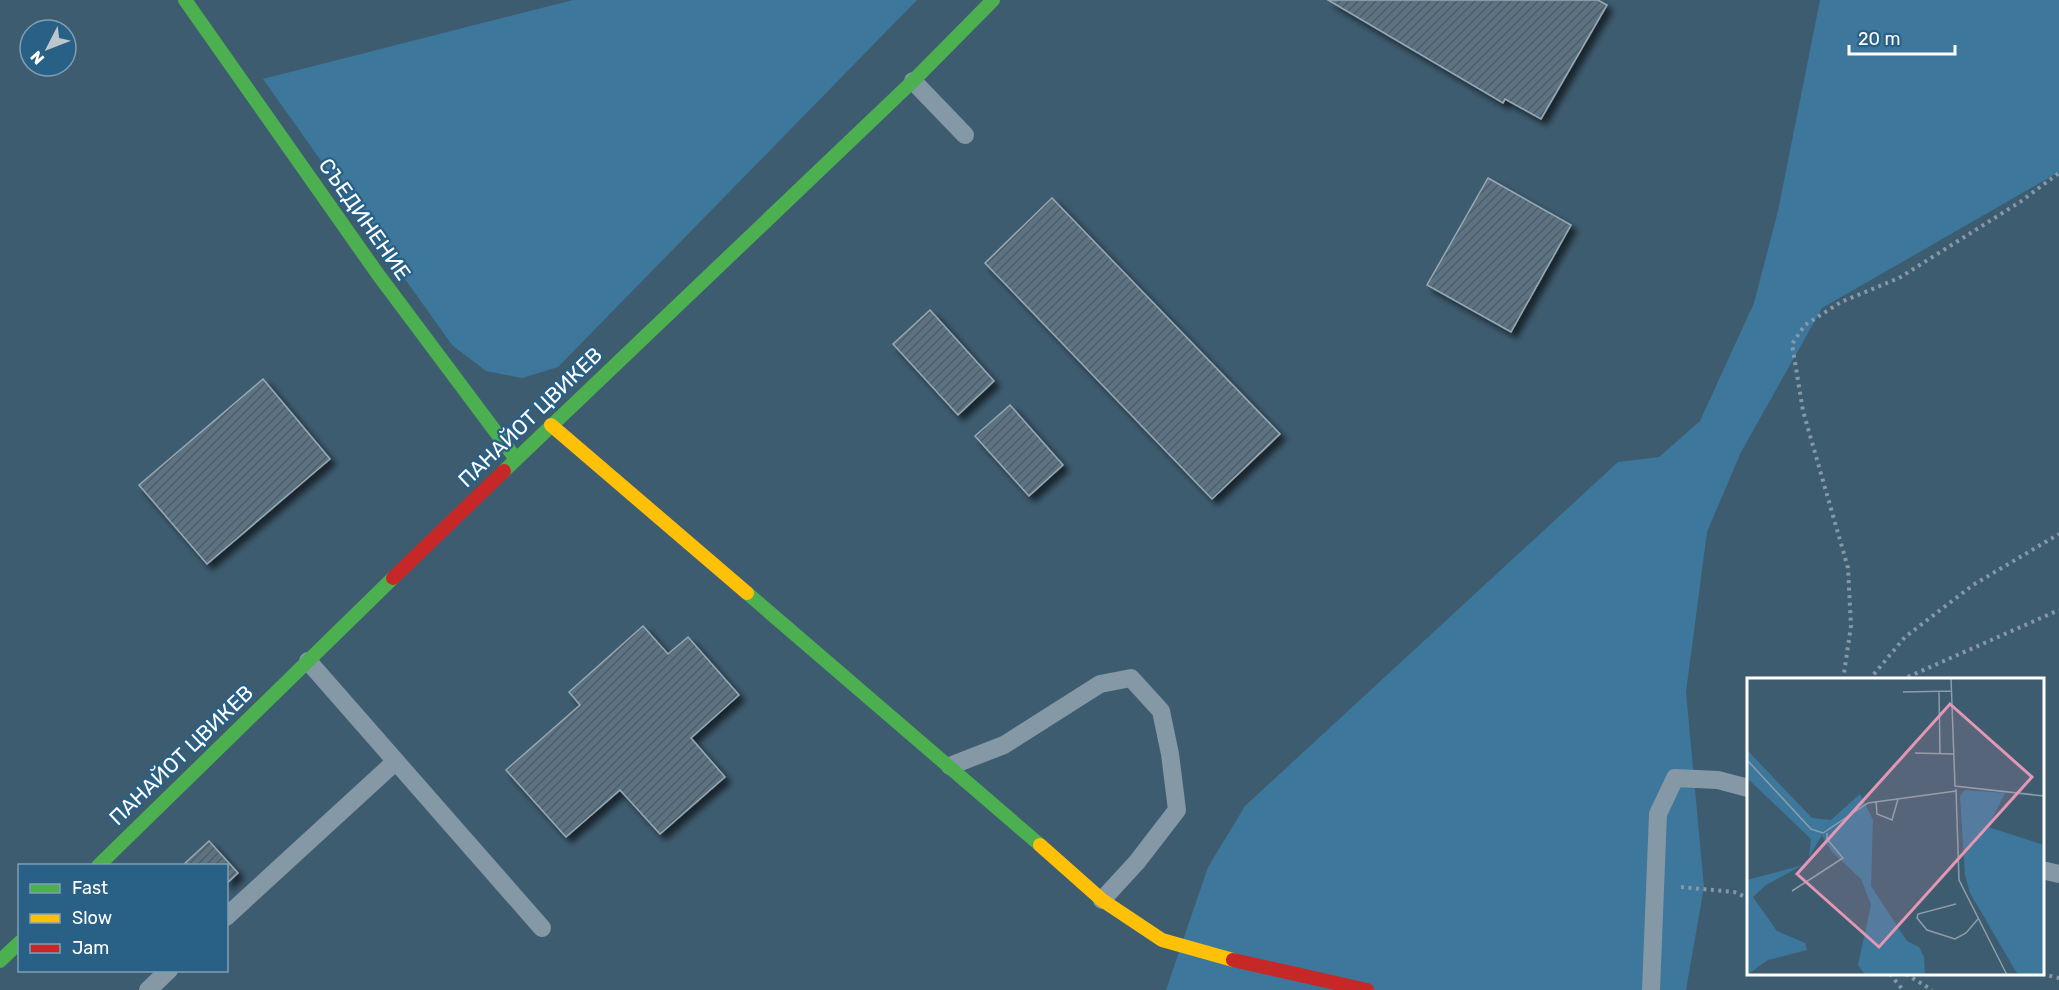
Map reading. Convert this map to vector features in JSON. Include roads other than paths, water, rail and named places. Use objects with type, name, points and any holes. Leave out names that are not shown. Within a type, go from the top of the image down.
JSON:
[{"type":"street","name":"СЪЕДИНЕНИЕ","points":[[185,0],[376,273],[516,459]]},
{"type":"street","name":"ПАНАЙОТ ЦВИКЕВ","points":[[100,864],[551,425],[913,81],[993,0]]},
{"type":"street","points":[[551,425],[950,766],[1102,900],[1162,940],[1247,964],[1367,990]]},
{"type":"street","points":[[0,961],[18,944]]},
{"type":"lane","points":[[913,81],[965,135]]},
{"type":"lane","points":[[308,661],[542,928]]},
{"type":"lane","points":[[950,766],[1004,745],[1100,684],[1131,678],[1161,711],[1178,810],[1137,862],[1102,900]]},
{"type":"lane","points":[[228,915],[396,761]]},
{"type":"lane","points":[[1651,990],[1658,814],[1675,777],[1718,780],[1747,787]]},
{"type":"lane","points":[[2044,870],[2059,874]]},
{"type":"lane","points":[[148,990],[167,972]]}]
